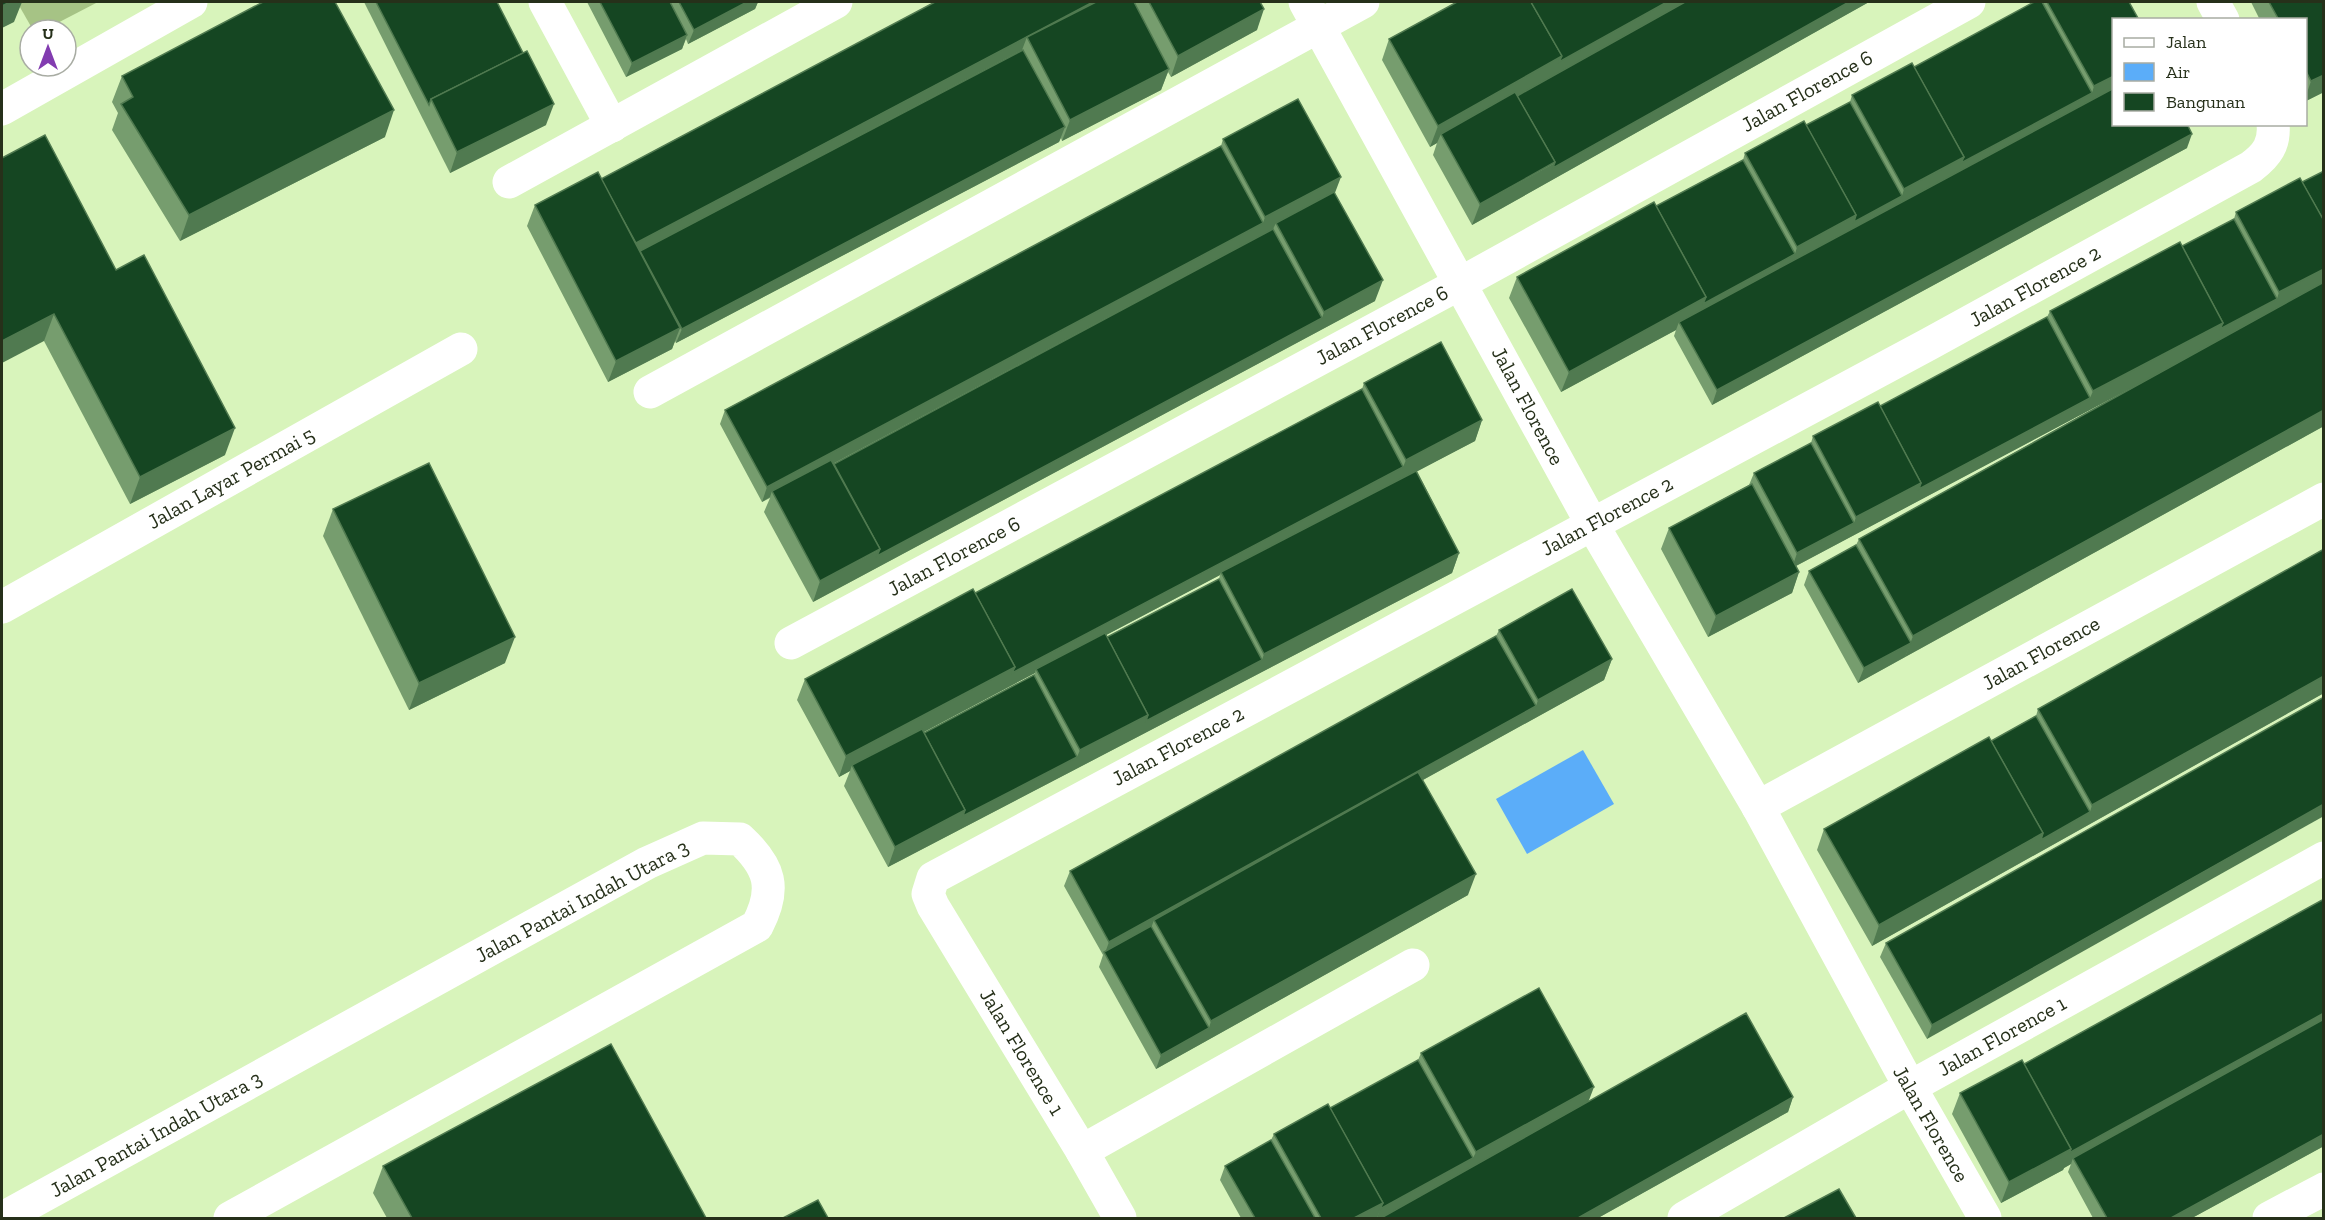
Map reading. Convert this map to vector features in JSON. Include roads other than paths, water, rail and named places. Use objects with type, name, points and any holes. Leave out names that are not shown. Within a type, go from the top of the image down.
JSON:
[{"type":"street","points":[[2,109],[191,2]]},
{"type":"street","points":[[545,2],[612,126]]},
{"type":"street","points":[[650,392],[1312,14],[1363,2]]},
{"type":"street","name":"Jalan Florence 6","points":[[791,643],[1461,283],[1969,2]]},
{"type":"street","points":[[2213,2],[2222,18]]},
{"type":"street","points":[[509,182],[831,3]]},
{"type":"street","name":"Jalan Florence","points":[[1312,14],[1592,524],[1758,807],[1910,1087],[1985,1218]]},
{"type":"street","name":"Jalan Florence 2","points":[[929,885],[939,873],[1918,350],[2251,166],[2268,152],[2273,130]]},
{"type":"street","name":"Jalan Layar Permai 5","points":[[2,608],[461,349]]},
{"type":"street","name":"Jalan Florence","points":[[1758,807],[2324,499]]},
{"type":"street","name":"Jalan Pantai Indah Utara 3","points":[[3,1218],[647,863],[703,838],[740,839],[759,857],[770,884],[768,906],[757,926],[230,1218]]},
{"type":"street","name":"Jalan Florence 1","points":[[1684,1218],[1910,1087],[2324,858]]},
{"type":"street","name":"Jalan Florence 1","points":[[929,885],[928,894],[933,906],[1082,1151],[1120,1218]]},
{"type":"street","points":[[1082,1151],[1413,965]]},
{"type":"street","points":[[2269,1218],[2324,1189]]},
{"type":"water","points":[[1583,750],[1614,804],[1527,854],[1496,799]]}]
